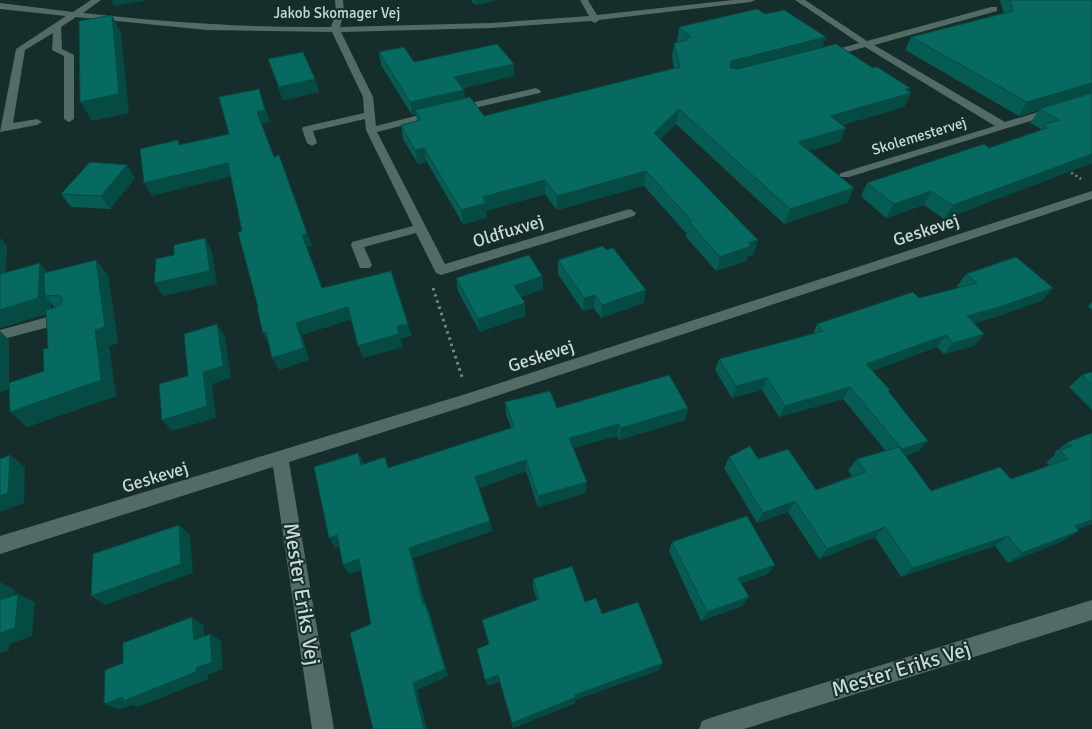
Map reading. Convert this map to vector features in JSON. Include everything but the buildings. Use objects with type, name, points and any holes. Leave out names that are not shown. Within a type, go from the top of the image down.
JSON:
[{"type":"street","points":[[37,122],[3,129],[21,49],[97,0]]},
{"type":"street","points":[[339,0],[340,12],[335,30],[368,97],[371,130],[440,270]]},
{"type":"street","points":[[584,0],[596,20]]},
{"type":"street","name":"Jakob Skomager Vej","points":[[0,6],[209,27],[335,30],[470,27],[596,20],[687,10],[751,0]]},
{"type":"street","name":"Skolemestervej","points":[[799,0],[867,44],[1003,126]]},
{"type":"street","points":[[818,57],[994,9]]},
{"type":"street","points":[[57,25],[57,50],[69,55],[69,119]]},
{"type":"street","points":[[371,130],[536,91]]},
{"type":"street","name":"Skolemestervej","points":[[845,175],[1092,99]]},
{"type":"street","points":[[312,143],[307,129],[370,115]]},
{"type":"street","name":"Geskevej","points":[[0,545],[469,399],[1092,195]]},
{"type":"street","name":"Oldfuxvej","points":[[440,270],[630,213]]},
{"type":"street","points":[[365,265],[357,245],[420,228]]},
{"type":"street","points":[[0,335],[68,316]]},
{"type":"street","name":"Mester Eriks Vej","points":[[280,458],[323,729]]},
{"type":"street","name":"Mester Eriks Vej","points":[[710,729],[1092,610]]},
{"type":"path","points":[[1060,166],[1084,181]]},
{"type":"path","points":[[440,270],[433,286],[469,399]]}]
